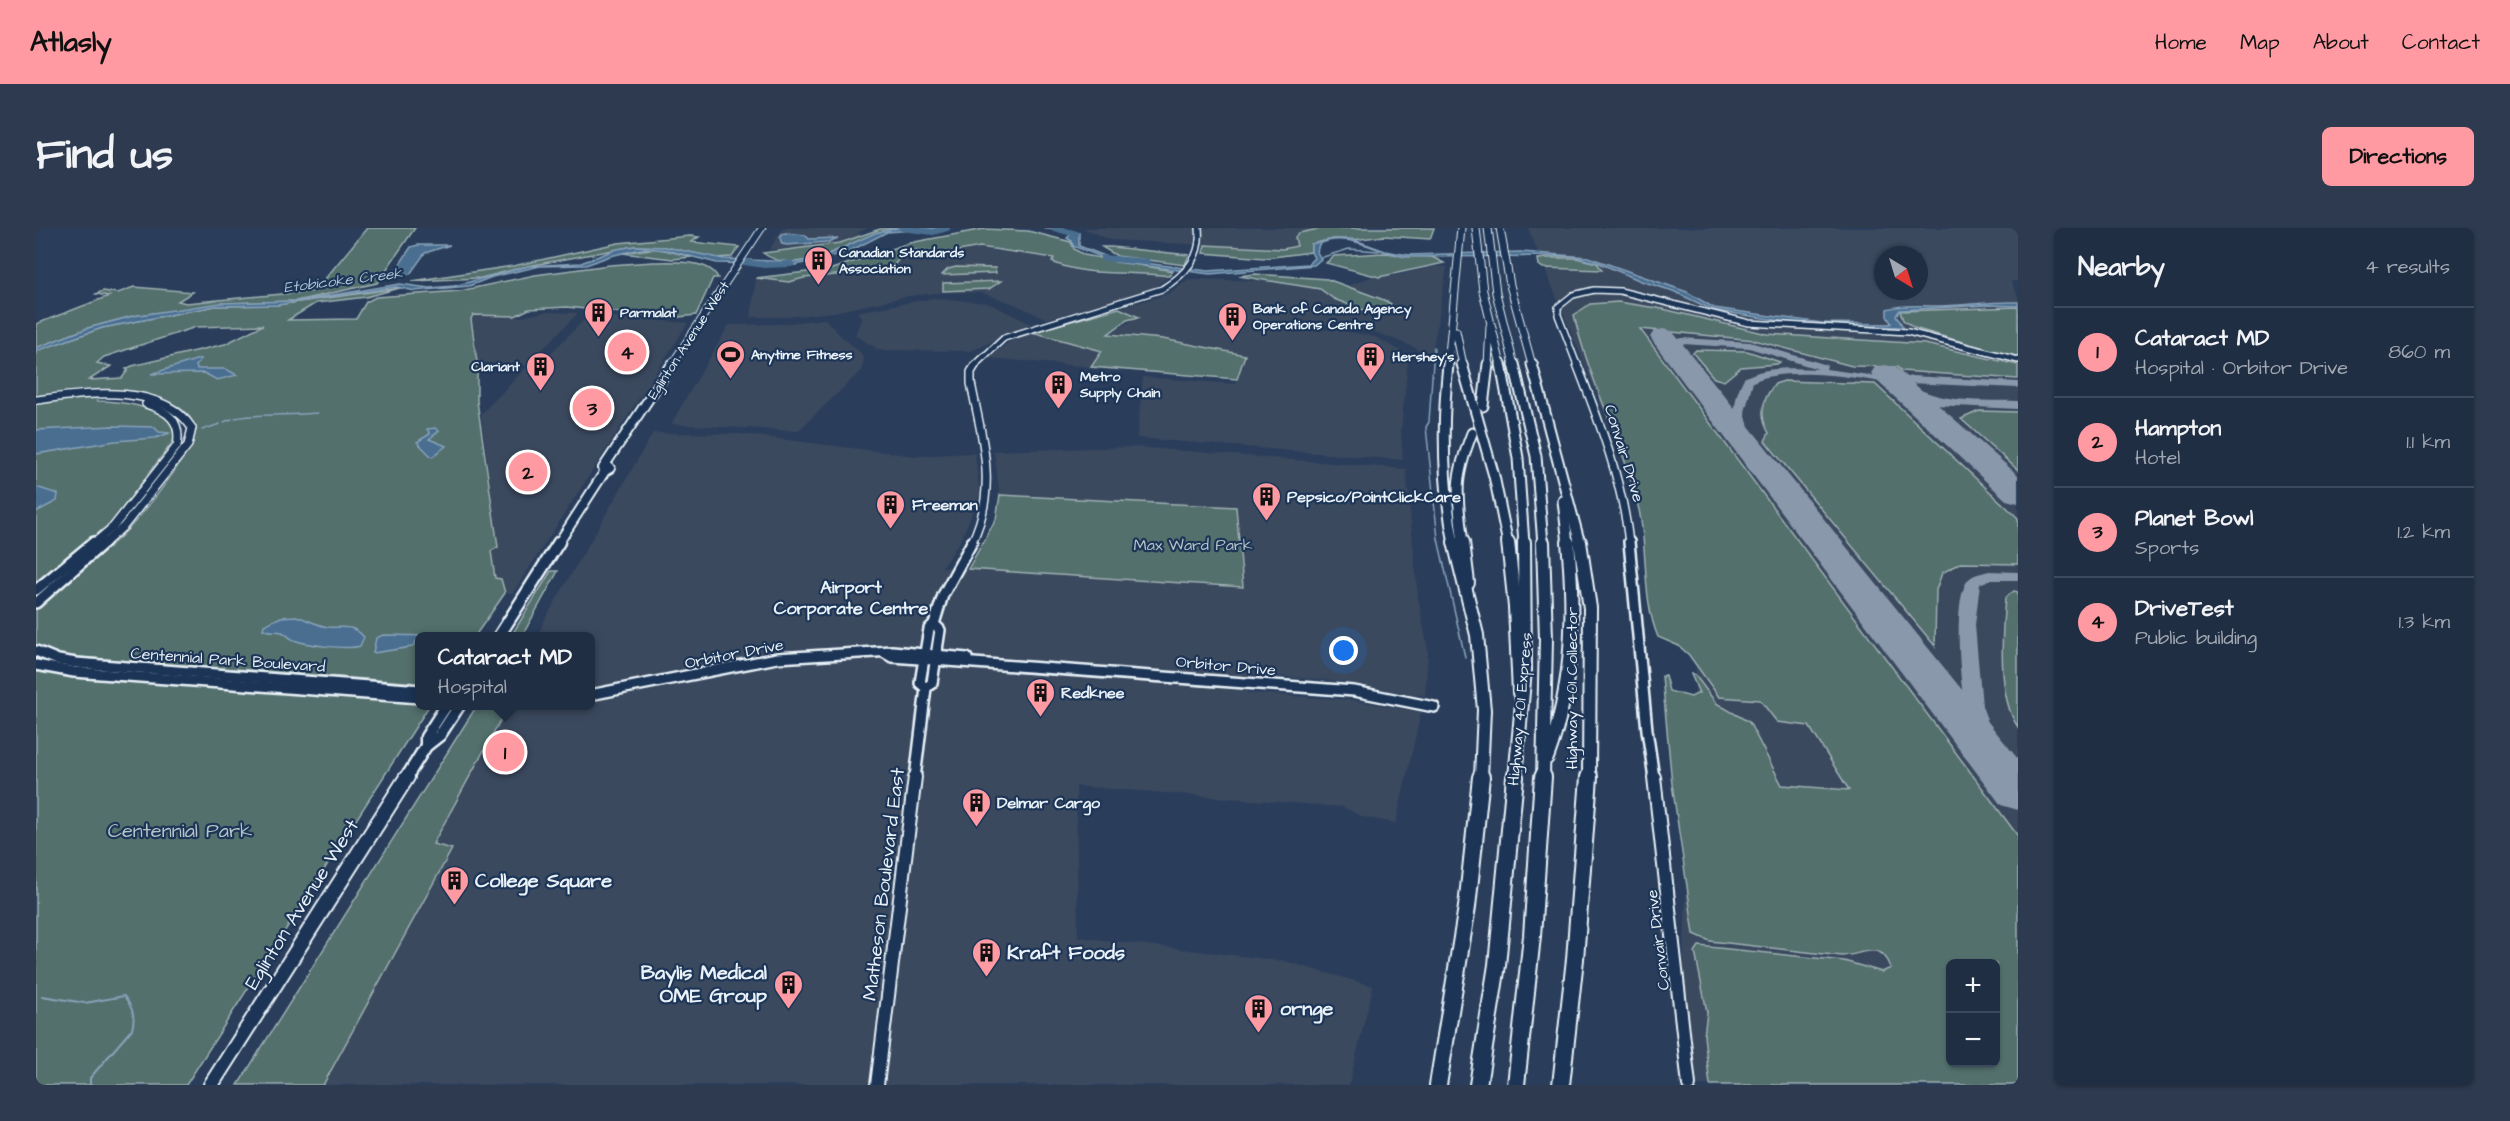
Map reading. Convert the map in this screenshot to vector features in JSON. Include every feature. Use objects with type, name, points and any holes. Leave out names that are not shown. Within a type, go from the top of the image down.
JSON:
[{"type":"highway","points":[[1461,228],[1443,414],[1443,467],[1458,568],[1469,596]]},
{"type":"highway","name":"Highway 401 Express","points":[[1476,228],[1478,261],[1490,325],[1497,340],[1510,407],[1523,511],[1526,643],[1497,965],[1479,1085]]},
{"type":"highway","name":"Highway 401 Express","points":[[1488,228],[1491,261],[1540,487],[1547,658],[1544,765],[1534,937],[1516,1085]]},
{"type":"highway","name":"Highway 401 Collector","points":[[1500,228],[1505,260],[1557,463],[1578,531],[1590,608],[1591,748],[1575,959],[1561,1085]]},
{"type":"highway","points":[[1453,312],[1461,368],[1495,478],[1505,525],[1515,615],[1515,678],[1520,698]]},
{"type":"highway","points":[[1483,406],[1487,389],[1490,325]]},
{"type":"highway","points":[[1438,1085],[1467,907],[1480,798],[1483,691],[1456,486],[1459,467],[1472,433]]},
{"type":"highway","points":[[1544,765],[1559,731],[1572,618],[1572,569],[1557,463]]},
{"type":"main road","name":"Eglinton Avenue West","points":[[502,632],[605,471],[610,468],[644,415],[642,412],[734,267],[762,228]]},
{"type":"main road","name":"Eglinton Avenue West","points":[[426,746],[426,737],[443,710]]},
{"type":"main road","name":"Eglinton Avenue West","points":[[211,1085],[426,746],[440,735],[456,710]]},
{"type":"street","name":"Matheson Boulevard East","points":[[926,688],[920,683],[929,629],[934,624],[942,593],[981,522],[987,498],[988,480],[971,372],[978,361],[1004,338],[1152,294],[1170,286],[1195,259],[1200,244],[1198,228]]},
{"type":"street","name":"Convair Drive","points":[[1689,1085],[1646,719],[1626,511],[1615,470],[1557,307],[1565,299],[1580,293],[1622,292],[1648,296],[1736,321],[1907,332],[2018,360]]},
{"type":"street","points":[[36,401],[101,395],[147,399],[180,411],[192,428],[188,445],[131,519],[109,541],[36,603]]},
{"type":"street","points":[[36,401],[90,399],[139,403],[170,414],[179,425],[180,434],[170,456],[113,527],[36,590]]},
{"type":"street","name":"Matheson Boulevard East","points":[[877,1085],[926,688],[932,683],[940,630],[934,624]]},
{"type":"street","name":"Centennial Park Boulevard","points":[[36,651],[66,662],[415,690]]},
{"type":"street","name":"Orbitor Drive","points":[[595,694],[777,658],[885,653],[892,657],[925,657],[1008,666],[1014,664],[1354,690],[1434,707]]},
{"type":"street","name":"Centennial Park Boulevard","points":[[36,665],[54,670],[415,698]]},
{"type":"street","points":[[162,679],[171,670]]},
{"type":"shaded area","points":[[783,228],[868,228],[857,233],[862,234],[855,238],[847,238],[836,245],[769,250]]},
{"type":"shaded area","name":"Etobicoke Creek","points":[[897,228],[943,228],[887,232],[848,252],[796,265],[717,263],[666,250],[645,248],[610,256],[586,265],[540,266],[492,277],[469,286],[415,291],[396,287],[277,305],[215,306],[102,328],[36,351],[36,348],[88,328],[133,316],[221,303],[296,301],[400,284],[429,288],[454,286],[528,266],[581,263],[617,249],[635,246],[665,247],[724,259],[799,262],[829,254],[875,233]]},
{"type":"shaded area","points":[[1045,228],[1079,233],[1079,246],[1113,259],[1208,271],[1308,264],[1314,258],[1311,244],[1334,239],[1352,239],[1385,251],[1408,255],[1521,252],[1588,257],[1687,292],[1714,308],[1822,323],[1889,324],[1891,323],[1887,316],[1887,309],[1893,307],[2007,302],[2018,302],[2018,306],[1987,305],[1900,310],[1896,315],[1903,327],[1801,324],[1713,310],[1673,291],[1641,281],[1599,263],[1571,256],[1408,257],[1397,255],[1352,241],[1330,240],[1319,244],[1317,252],[1321,259],[1314,265],[1210,274],[1115,262],[1073,246],[1072,241],[1067,238],[1071,234]]},
{"type":"shaded area","points":[[1083,228],[1324,228],[1299,233],[1298,246],[1283,249],[1111,240]]},
{"type":"shaded area","points":[[1528,228],[2018,228],[2018,281],[2011,281],[2018,297],[2018,1085],[1678,1085],[1697,637]]},
{"type":"shaded area","points":[[786,233],[805,235],[809,239],[838,238],[828,242],[787,245],[782,244],[780,238]]},
{"type":"shaded area","points":[[450,245],[425,253],[410,274],[394,273],[411,247]]},
{"type":"shaded area","points":[[980,247],[996,251],[1041,254],[1055,258],[1052,262],[1063,267],[1077,268],[1090,273],[1126,275],[1143,272],[1169,276],[1155,287],[1137,294],[1047,319],[1012,303],[982,293],[947,292],[909,296],[834,312],[786,317],[751,317],[756,278],[789,282],[804,278],[856,273],[878,274],[904,253],[917,249],[953,252]]},
{"type":"shaded area","points":[[1434,266],[1447,267],[1431,360],[1414,347],[1369,330],[1341,325],[1272,322],[1274,328],[1338,330],[1375,337],[1401,351],[1408,359],[1401,431],[1403,460],[1137,438],[1143,377],[1235,384],[1245,355],[1163,339],[1107,334],[1138,317],[1119,308],[1168,294],[1189,279],[1274,281],[1320,289],[1334,299],[1391,304],[1345,287],[1371,277],[1398,275]]},
{"type":"shaded area","points":[[934,298],[988,303],[1031,324],[971,351],[879,350],[855,335],[862,317],[857,312]]},
{"type":"shaded area","points":[[545,312],[578,313],[530,362],[533,364],[550,361],[549,355],[589,315],[688,323],[513,593],[505,593],[501,580],[495,578],[493,569],[491,551],[498,547],[481,414],[528,366],[477,362],[471,319],[474,315],[521,317]]},
{"type":"shaded area","points":[[825,319],[861,353],[864,360],[861,371],[798,431],[671,424],[729,325],[781,324]]},
{"type":"shaded area","points":[[1032,332],[1102,351],[1091,367],[988,358],[1009,342]]},
{"type":"shaded area","points":[[201,359],[196,366],[197,369],[226,369],[237,375],[217,380],[204,373],[151,374]]},
{"type":"shaded area","points":[[112,426],[154,427],[159,432],[170,433],[155,438],[115,441],[36,454],[36,430]]},
{"type":"shaded area","points":[[435,428],[439,431],[429,439],[446,446],[432,457],[417,442],[430,434],[427,429]]},
{"type":"shaded area","points":[[653,433],[739,434],[915,456],[972,453],[975,454],[980,495],[959,543],[942,567],[1242,587],[1236,507],[1000,495],[994,451],[1135,447],[1406,469],[1418,597],[1428,651],[1425,696],[1326,680],[1249,674],[1247,693],[1352,700],[1421,712],[1396,823],[1363,817],[1343,807],[1076,786],[1078,937],[1284,961],[1373,986],[1349,1085],[323,1085],[452,850],[433,844],[506,710],[595,710],[595,632],[540,632]]},
{"type":"shaded area","points":[[36,487],[58,494],[57,501],[36,512]]},
{"type":"shaded area","points":[[296,616],[328,627],[352,628],[364,637],[360,646],[337,647],[300,642],[282,632],[263,629],[264,625],[281,617]]},
{"type":"shaded area","points":[[383,635],[415,636],[415,643],[412,647],[373,653],[376,638]]},
{"type":"green space","points":[[367,228],[415,228],[377,283],[296,301],[230,303],[133,316],[88,328],[36,348],[36,324],[109,296],[96,294],[103,291],[118,293],[134,287],[193,292],[178,301],[186,303],[315,291]]},
{"type":"green space","points":[[897,228],[811,259],[794,262],[778,260],[763,253],[840,243],[880,229]]},
{"type":"green space","points":[[1324,228],[1434,228],[1430,239],[1384,236],[1353,240],[1334,239],[1311,244],[1311,252],[1265,258],[1203,253],[1205,245],[1283,249],[1297,246],[1295,237],[1299,233]]},
{"type":"green space","points":[[984,229],[1028,231],[1071,242],[1074,249],[1084,255],[1173,271],[1169,276],[1095,272],[1066,267],[1052,262],[1054,258],[980,247],[953,252],[917,250],[904,253],[889,271],[878,274],[856,273],[804,278],[789,282],[756,278],[832,269],[909,243]]},
{"type":"green space","points":[[699,237],[691,242],[739,247],[732,257],[715,258],[665,247],[635,246],[528,266],[481,278],[412,281],[513,266],[618,243]]},
{"type":"green space","points":[[1102,247],[1189,255],[1185,265],[1117,256]]},
{"type":"green space","points":[[657,248],[692,257],[673,259],[622,253]]},
{"type":"green space","points":[[1384,253],[1432,257],[1444,263],[1379,277],[1326,263],[1334,256]]},
{"type":"green space","points":[[1576,258],[1597,263],[1602,270],[1543,268],[1539,265],[1538,259]]},
{"type":"green space","points":[[679,262],[707,267],[718,278],[713,278],[696,315],[670,318],[567,307],[529,309],[515,316],[473,315],[471,319],[477,362],[477,401],[498,547],[491,551],[495,578],[501,579],[505,593],[478,632],[415,632],[415,683],[63,656],[36,646],[36,608],[134,523],[172,475],[196,430],[190,418],[169,402],[156,398],[101,392],[97,401],[136,405],[171,420],[175,439],[112,522],[36,583],[36,351],[102,328],[215,306],[277,305],[400,288],[366,297],[316,303],[288,320],[356,319],[366,302],[376,297],[460,291],[535,275],[610,265]],"holes":[[[263,325],[225,344],[126,369],[128,370],[122,378],[89,380],[111,366],[97,363],[104,357],[196,327]]]},
{"type":"green space","points":[[956,267],[995,268],[996,273],[942,275],[948,269]]},
{"type":"green space","points":[[1255,274],[1327,279],[1384,300],[1391,304],[1390,311],[1381,313],[1360,309],[1334,299],[1320,289],[1239,276]]},
{"type":"green space","points":[[1001,281],[989,289],[943,291],[943,283]]},
{"type":"green space","points":[[1618,302],[1663,309],[1767,334],[1925,344],[2018,365],[2018,379],[1901,371],[1897,367],[1852,366],[1754,340],[1640,329],[2018,836],[2018,1085],[1710,1085],[1704,1036],[1707,1012],[1695,952],[1699,946],[1844,961],[1882,972],[1891,968],[1887,959],[1877,951],[1842,956],[1710,941],[1694,934],[1672,784],[1662,676],[1665,675],[1669,691],[1691,697],[1699,693],[1691,674],[1695,675],[1716,703],[1749,722],[1782,785],[1849,790],[1809,726],[1777,722],[1760,700],[1719,697],[1689,655],[1679,646],[1658,637],[1647,591],[1642,525],[1633,485],[1588,364],[1574,315],[1590,304]]},
{"type":"green space","points":[[2018,307],[2018,358],[1914,328],[1903,320],[1900,311]]},
{"type":"green space","points":[[1119,308],[1139,317],[1127,320],[1108,334],[1163,339],[1245,355],[1237,379],[1091,367],[1102,351],[1032,332]]},
{"type":"green space","points":[[1696,350],[1747,351],[1780,362],[1741,367],[1724,381],[1714,378],[1693,353]]},
{"type":"green space","points":[[1784,381],[1875,384],[2018,518],[2018,564],[1960,563],[1942,573],[1936,590],[1935,646],[1765,441],[1769,433],[1764,420],[1763,408],[1775,384]]},
{"type":"green space","points":[[1979,411],[2018,412],[2018,470],[1961,419]]},
{"type":"green space","name":"Max Ward Park","points":[[1000,495],[1236,507],[1243,587],[968,569],[996,519]]},
{"type":"green space","points":[[551,571],[558,571],[524,632],[513,632]]},
{"type":"green space","points":[[2014,591],[2018,592],[2018,727],[2007,699],[2002,664],[2005,598]]},
{"type":"green space","name":"Centennial Park","points":[[36,671],[60,675],[415,702],[415,710],[426,710],[186,1085],[36,1085]]},
{"type":"green space","points":[[474,710],[506,710],[433,844],[452,849],[323,1085],[238,1085]]},
{"type":"waterway","name":"Etobicoke Creek","points":[[902,228],[933,232],[947,228]]},
{"type":"waterway","name":"Etobicoke Creek","points":[[1055,228],[1076,234]]},
{"type":"waterway","points":[[1320,258],[1349,249],[1379,251]]},
{"type":"waterway","name":"Etobicoke Creek","points":[[1103,258],[1147,262]]},
{"type":"waterway","name":"Etobicoke Creek","points":[[744,262],[764,265],[791,264]]},
{"type":"waterway","points":[[1434,347],[1429,422],[1426,427],[1438,539],[1465,657]]},
{"type":"waterway","points":[[235,418],[317,413]]},
{"type":"waterway","points":[[224,422],[232,419]]},
{"type":"waterway","points":[[202,430],[220,424]]},
{"type":"waterway","points":[[42,996],[85,1003],[124,996],[129,1004],[133,1016],[132,1029],[90,1078],[90,1085]]},
{"type":"taxiway","points":[[1674,351],[1675,343],[1682,341],[1750,345],[1823,367]]},
{"type":"taxiway","points":[[1748,445],[1741,427],[1739,412],[1748,380],[1757,375],[1818,372],[1864,376],[1902,384]]},
{"type":"taxiway","points":[[1902,384],[1902,381],[1912,379],[2018,385]]},
{"type":"taxiway","points":[[1902,384],[1919,394],[1946,401]]},
{"type":"taxiway","points":[[1926,410],[1927,403],[1934,401],[2018,405]]},
{"type":"taxiway","points":[[2018,576],[1989,575],[1974,582],[1970,590],[1967,625],[1969,669],[1976,717],[1989,746],[2018,793]]},
{"type":"runway","points":[[1663,337],[2018,793]]},
{"type":"runway","points":[[1885,373],[2018,493]]},
{"type":"place","name":"Canadian Standards Association","points":[[818,286]]},
{"type":"place","name":"Parmalat","points":[[599,338]]},
{"type":"place","name":"Bank of Canada Agency Operations Centre","points":[[1232,342]]},
{"type":"place","name":"DriveTest","points":[[627,352]]},
{"type":"place","name":"Anytime Fitness","points":[[730,380]]},
{"type":"place","name":"Hershey's","points":[[1371,382]]},
{"type":"place","name":"Clariant","points":[[541,392]]},
{"type":"place","name":"Planet Bowl","points":[[592,408]]},
{"type":"place","name":"Metro Supply Chain","points":[[1059,410]]},
{"type":"place","name":"Hampton","points":[[528,472]]},
{"type":"place","name":"Pepsico/PointClickCare","points":[[1266,522]]},
{"type":"place","name":"Freeman","points":[[891,530]]},
{"type":"place","name":"Redknee","points":[[1040,718]]},
{"type":"place","name":"Cataract MD","points":[[505,752]]},
{"type":"place","name":"Delmar Cargo","points":[[976,828]]},
{"type":"place","name":"College Square","points":[[454,906]]},
{"type":"place","name":"Kraft Foods","points":[[986,978]]},
{"type":"place","name":"Baylis Medical OME Group","points":[[788,1010]]},
{"type":"place","name":"ornge","points":[[1259,1034]]},
{"type":"district","name":"Airport Corporate Centre","points":[[851,598]]}]
